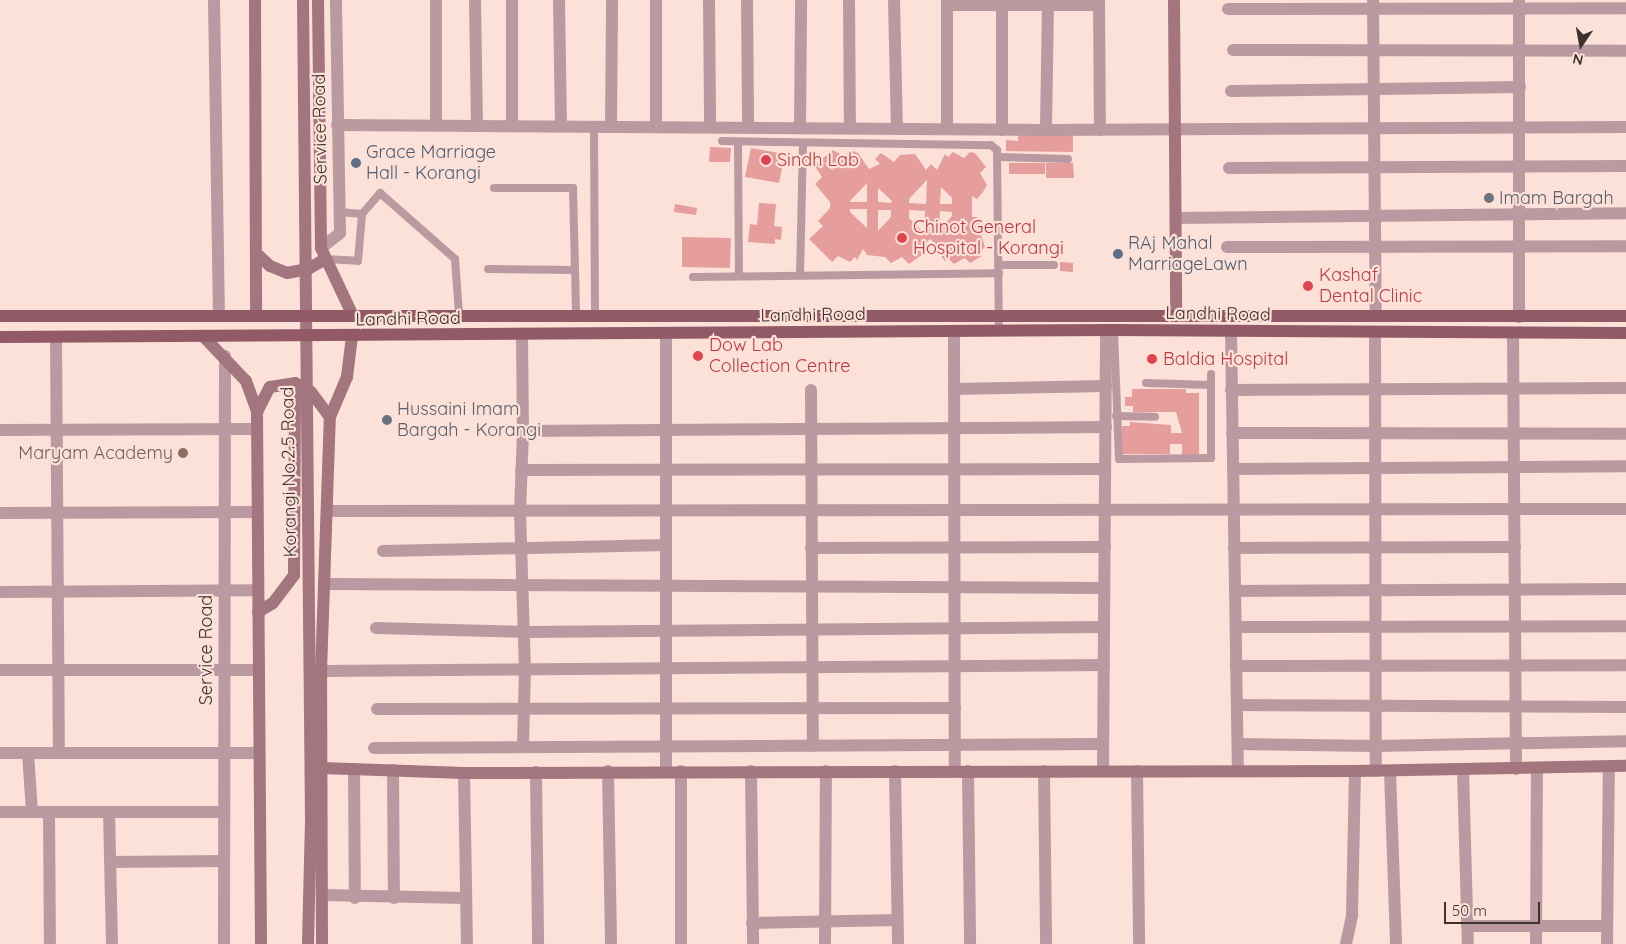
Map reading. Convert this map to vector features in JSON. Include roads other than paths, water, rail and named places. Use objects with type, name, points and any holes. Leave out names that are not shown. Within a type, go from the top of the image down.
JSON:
[{"type":"main road","points":[[255,0],[256,315]]},
{"type":"main road","name":"Korangi No.2.5 Road","points":[[303,0],[311,820],[308,944]]},
{"type":"main road","points":[[318,0],[323,254],[353,316]]},
{"type":"main road","points":[[1174,0],[1176,315]]},
{"type":"main road","points":[[256,253],[270,266],[287,273],[303,271],[323,254]]},
{"type":"main road","name":"Landhi Road","points":[[0,316],[219,314],[353,316],[576,314],[1626,316]]},
{"type":"main road","name":"Landhi Road","points":[[0,337],[352,338],[1110,330],[1375,334],[1626,333]]},
{"type":"main road","points":[[204,337],[225,356],[246,381],[257,412]]},
{"type":"main road","points":[[322,944],[321,670],[330,416],[347,377],[352,338]]},
{"type":"main road","points":[[257,412],[270,387],[295,383],[311,392],[330,416]]},
{"type":"main road","points":[[258,612],[273,603],[294,575],[295,383]]},
{"type":"main road","name":"Korangi No.2.5 Road","points":[[257,412],[261,944]]},
{"type":"main road","points":[[322,768],[464,773],[666,771],[1356,772],[1626,766]]},
{"type":"street","points":[[214,0],[219,314]]},
{"type":"street","name":"Service Road","points":[[323,254],[340,233],[336,0]]},
{"type":"street","points":[[436,0],[436,124]]},
{"type":"street","points":[[476,0],[477,124]]},
{"type":"street","points":[[512,0],[512,124]]},
{"type":"street","points":[[559,0],[561,125]]},
{"type":"street","points":[[611,125],[612,0]]},
{"type":"street","points":[[656,0],[656,125]]},
{"type":"street","points":[[709,0],[710,126]]},
{"type":"street","points":[[746,0],[748,126]]},
{"type":"street","points":[[800,127],[801,0]]},
{"type":"street","points":[[849,0],[850,128]]},
{"type":"street","points":[[894,0],[897,128]]},
{"type":"street","points":[[947,129],[947,2],[1002,2],[1099,3],[1100,130]]},
{"type":"street","points":[[1002,2],[1002,130]]},
{"type":"street","points":[[1046,130],[1048,3]]},
{"type":"street","points":[[1373,4],[1376,316]]},
{"type":"street","points":[[1228,9],[1373,4],[1519,4],[1626,8]]},
{"type":"street","points":[[1519,4],[1519,317]]},
{"type":"street","points":[[1233,50],[1626,51]]},
{"type":"street","points":[[1231,91],[1520,87]]},
{"type":"street","points":[[337,125],[656,125],[1002,130],[1626,127]]},
{"type":"street","points":[[1229,168],[1374,169],[1626,166]]},
{"type":"street","points":[[1176,218],[1375,213],[1626,213]]},
{"type":"street","points":[[1228,247],[1626,246]]},
{"type":"street","points":[[1103,771],[1106,386],[1110,359],[1110,330]]},
{"type":"street","points":[[954,331],[955,745],[961,771],[970,944]]},
{"type":"street","points":[[1231,332],[1238,771]]},
{"type":"street","points":[[666,334],[666,771]]},
{"type":"street","points":[[1375,334],[1376,771]]},
{"type":"street","points":[[1513,334],[1516,768]]},
{"type":"street","points":[[522,335],[523,431],[520,511],[526,668],[523,747]]},
{"type":"street","points":[[56,337],[58,753]]},
{"type":"street","name":"Service Road","points":[[224,944],[223,429],[225,356]]},
{"type":"street","points":[[954,389],[1106,386]]},
{"type":"street","points":[[1231,390],[1626,388]]},
{"type":"street","points":[[811,390],[810,588],[813,746]]},
{"type":"street","points":[[523,431],[1106,427]]},
{"type":"street","points":[[0,430],[257,429]]},
{"type":"street","points":[[1232,433],[1626,434]]},
{"type":"street","points":[[1233,469],[1626,466]]},
{"type":"street","points":[[521,470],[1106,469]]},
{"type":"street","points":[[327,511],[1626,509]]},
{"type":"street","points":[[0,513],[258,512]]},
{"type":"street","points":[[383,551],[521,551],[666,545]]},
{"type":"street","points":[[811,548],[1105,547]]},
{"type":"street","points":[[1234,548],[1514,548]]},
{"type":"street","points":[[324,584],[522,588],[1104,588]]},
{"type":"street","points":[[1235,591],[1626,589]]},
{"type":"street","points":[[0,592],[258,590]]},
{"type":"street","points":[[1236,627],[1626,626]]},
{"type":"street","points":[[376,628],[524,632],[1104,627]]},
{"type":"street","points":[[1236,666],[1626,665]]},
{"type":"street","points":[[321,670],[1104,666]]},
{"type":"street","points":[[0,670],[259,670]]},
{"type":"street","points":[[1237,705],[1626,707]]},
{"type":"street","points":[[377,709],[955,708]]},
{"type":"street","points":[[1238,744],[1376,746],[1516,741],[1626,741]]},
{"type":"street","points":[[374,748],[1103,744]]},
{"type":"street","points":[[0,753],[259,753]]},
{"type":"street","points":[[28,753],[32,812]]},
{"type":"street","points":[[1607,944],[1609,767]]},
{"type":"street","points":[[1536,944],[1537,768]]},
{"type":"street","points":[[354,769],[355,898]]},
{"type":"street","points":[[393,770],[394,898]]},
{"type":"street","points":[[1463,770],[1468,944]]},
{"type":"street","points":[[681,771],[681,944]]},
{"type":"street","points":[[751,771],[752,944]]},
{"type":"street","points":[[825,944],[826,771]]},
{"type":"street","points":[[895,771],[898,944]]},
{"type":"street","points":[[1044,771],[1046,944]]},
{"type":"street","points":[[1137,771],[1139,944]]},
{"type":"street","points":[[1390,771],[1396,944]]},
{"type":"street","points":[[536,772],[538,944]]},
{"type":"street","points":[[608,772],[610,944]]},
{"type":"street","points":[[1346,944],[1352,915],[1356,772]]},
{"type":"street","points":[[464,773],[467,944]]},
{"type":"street","points":[[0,812],[224,812]]},
{"type":"street","points":[[49,812],[50,944]]},
{"type":"street","points":[[109,812],[112,944]]},
{"type":"street","points":[[110,862],[224,861]]},
{"type":"street","points":[[322,895],[355,898],[466,898]]},
{"type":"street","points":[[752,923],[897,920]]},
{"type":"street","points":[[1467,926],[1536,924],[1607,926]]},
{"type":"lane","points":[[594,125],[595,314]]},
{"type":"lane","points":[[722,141],[991,145],[1000,157],[999,331]]},
{"type":"lane","points":[[738,142],[739,276]]},
{"type":"lane","points":[[800,275],[803,142]]},
{"type":"lane","points":[[1000,157],[1068,158]]},
{"type":"lane","points":[[494,188],[573,188],[576,314]]},
{"type":"lane","points":[[323,254],[358,261],[362,214],[380,193],[455,259],[458,315]]},
{"type":"lane","points":[[339,212],[362,214]]},
{"type":"lane","points":[[693,277],[999,269],[1054,265]]},
{"type":"lane","points":[[488,269],[575,270]]},
{"type":"lane","points":[[1110,359],[1119,459],[1207,460],[1212,453],[1211,374]]},
{"type":"lane","points":[[1146,383],[1212,385]]},
{"type":"lane","points":[[1116,416],[1155,417]]},
{"type":"place","name":"Sindh Lab","points":[[766,160]]},
{"type":"place","name":"Grace Marriage Hall - Korangi","points":[[356,163]]},
{"type":"place","name":"Imam Bargah","points":[[1489,198]]},
{"type":"place","name":"Chinot General Hospital - Korangi","points":[[902,238]]},
{"type":"place","name":"RAj Mahal MarriageLawn","points":[[1118,254]]},
{"type":"place","name":"Kashaf Dental Clinic","points":[[1308,286]]},
{"type":"place","name":"Dow Lab Collection Centre","points":[[698,356]]},
{"type":"place","name":"Baldia Hospital","points":[[1152,359]]},
{"type":"place","name":"Hussaini Imam Bargah - Korangi","points":[[387,420]]},
{"type":"place","name":"Maryam Academy","points":[[183,453]]}]
